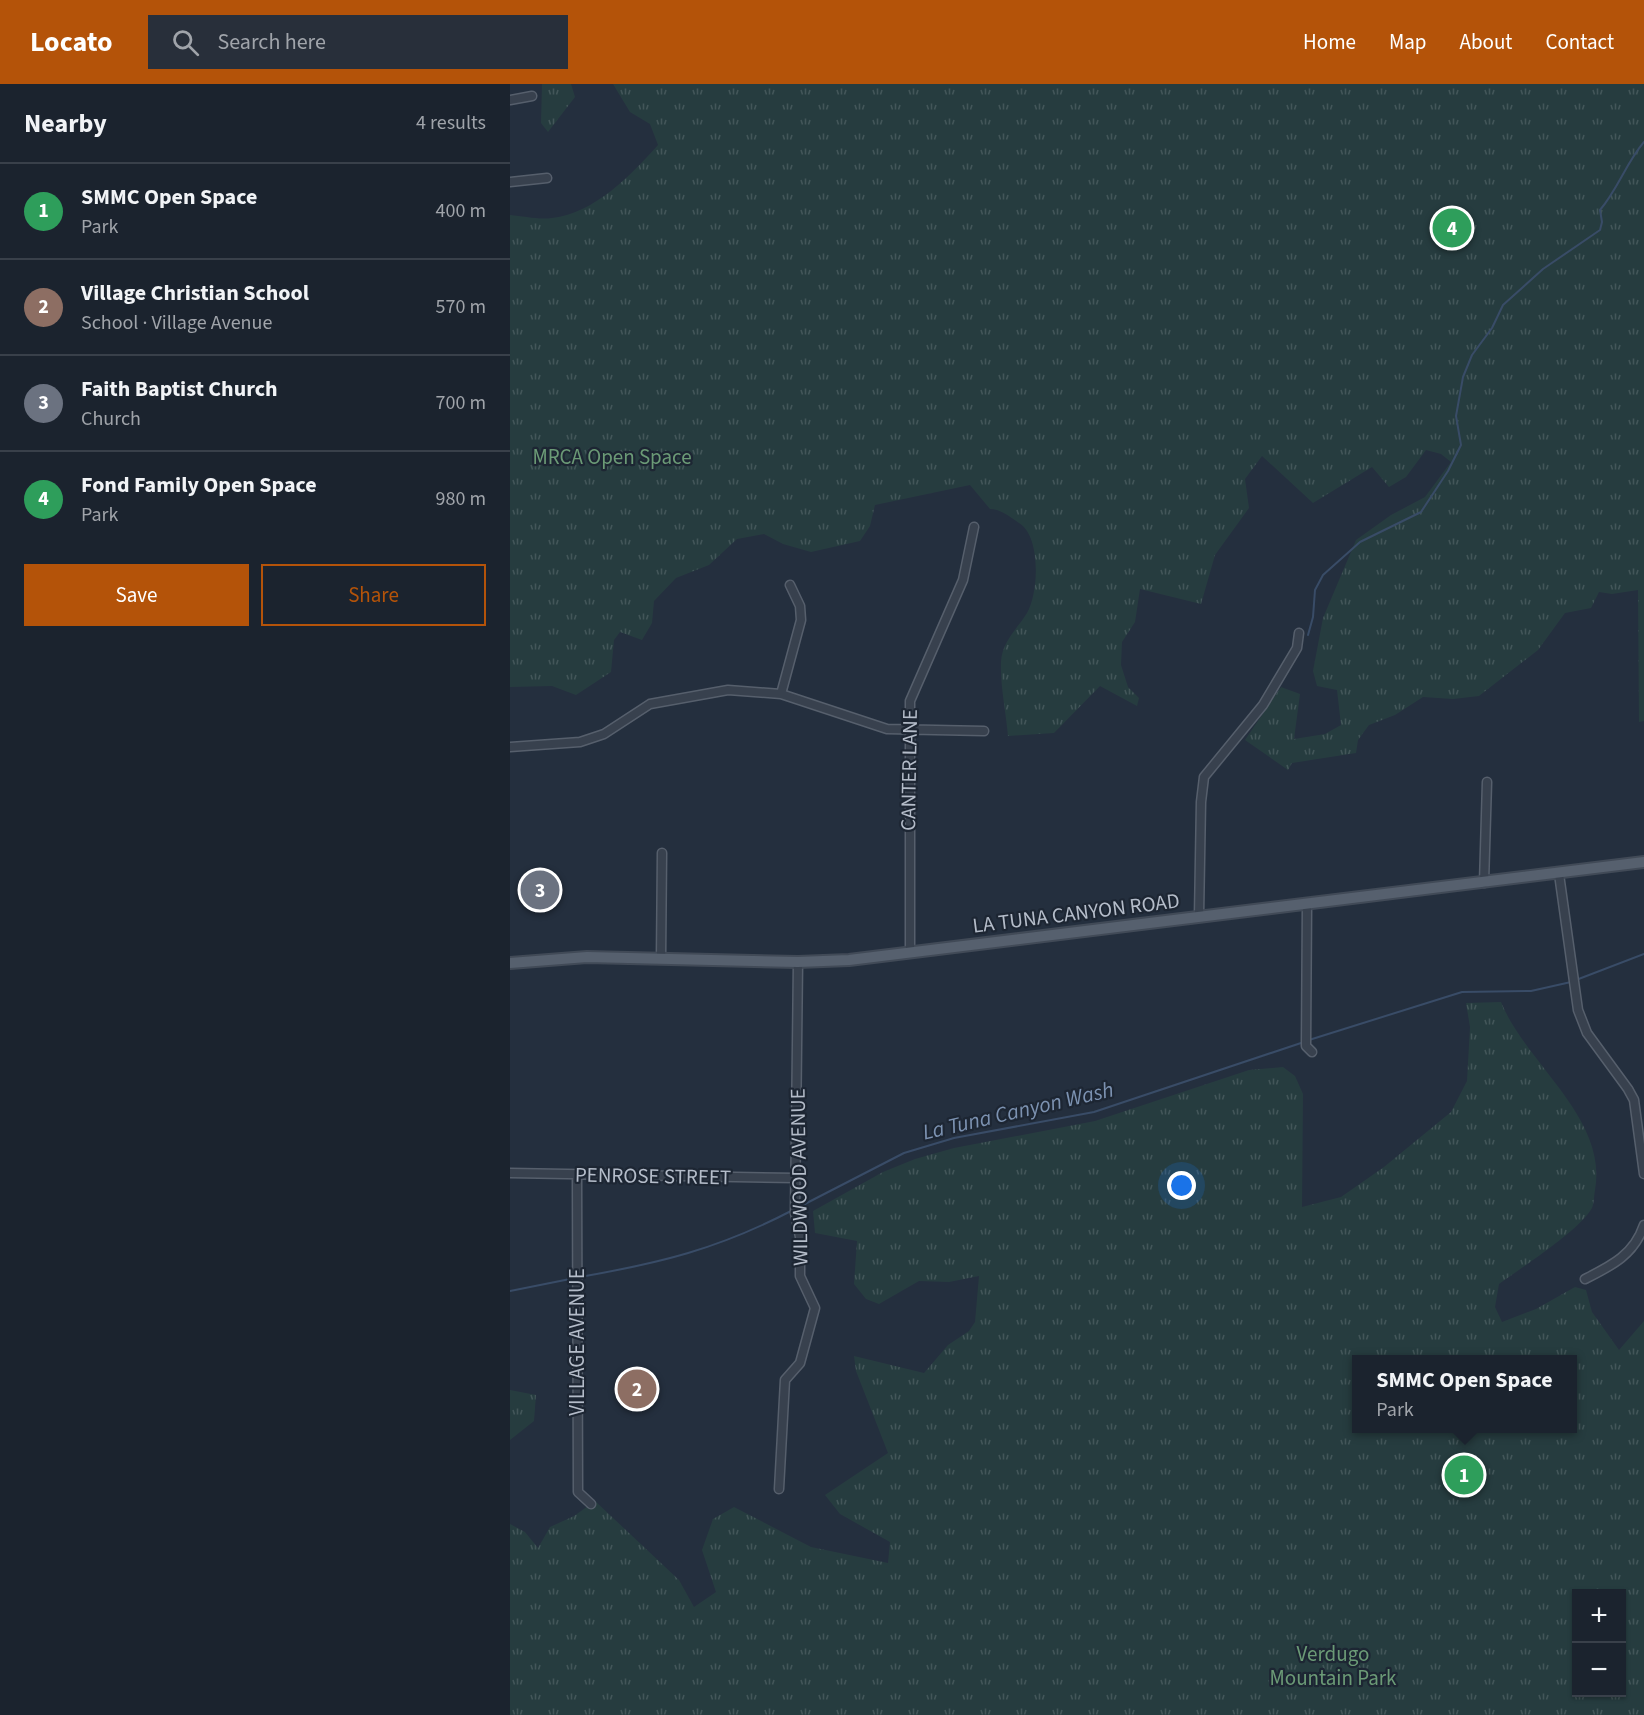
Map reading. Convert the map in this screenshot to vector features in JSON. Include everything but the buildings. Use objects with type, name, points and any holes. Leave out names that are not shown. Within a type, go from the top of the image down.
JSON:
[{"type":"main road","name":"LA TUNA CANYON ROAD","points":[[510,963],[552,958],[798,962],[849,960],[1644,862]]},
{"type":"street","points":[[510,100],[532,96]]},
{"type":"street","points":[[510,182],[547,178]]},
{"type":"street","name":"CANTER LANE","points":[[910,952],[909,730],[912,692],[963,580],[974,527]]},
{"type":"street","points":[[781,693],[801,620],[800,606],[790,585]]},
{"type":"street","points":[[1199,916],[1201,802],[1204,777],[1263,705],[1297,648],[1299,633]]},
{"type":"street","points":[[510,747],[589,740],[604,734],[647,706],[670,699],[728,690],[781,693],[878,728],[984,731]]},
{"type":"street","points":[[1484,883],[1487,782]]},
{"type":"street","points":[[661,959],[662,853]]},
{"type":"street","points":[[1559,874],[1578,1010],[1587,1033],[1634,1100],[1644,1174]]},
{"type":"street","points":[[1307,904],[1308,1045]]},
{"type":"street","name":"WILDWOOD AVENUE","points":[[779,1489],[785,1380],[800,1363],[815,1308],[800,1276],[800,1237],[796,1213],[798,962]]},
{"type":"street","name":"PENROSE STREET","points":[[510,1173],[796,1178]]},
{"type":"street","name":"VILLAGE AVENUE","points":[[578,1175],[578,1492],[591,1504]]},
{"type":"street","points":[[1585,1279],[1620,1261],[1640,1238],[1644,1225]]},
{"type":"green space","points":[[542,84],[571,84],[575,97],[548,132],[541,123]]},
{"type":"green space","name":"MRCA Open Space","points":[[613,84],[1644,84],[1644,721],[1639,722],[1638,590],[1612,594],[1599,592],[1591,608],[1565,613],[1538,650],[1479,696],[1453,699],[1423,697],[1395,715],[1369,725],[1358,740],[1356,753],[1292,763],[1288,770],[1245,740],[1281,687],[1300,694],[1294,739],[1325,734],[1341,725],[1337,690],[1317,686],[1313,671],[1323,618],[1356,540],[1391,515],[1425,497],[1451,462],[1441,454],[1426,450],[1406,477],[1389,487],[1372,467],[1313,503],[1262,456],[1245,479],[1249,508],[1215,555],[1201,604],[1140,589],[1135,622],[1122,642],[1121,665],[1128,687],[1139,698],[1137,706],[1100,686],[1054,733],[1008,736],[1001,680],[1002,654],[1007,641],[1031,604],[1036,565],[1031,540],[1026,530],[1005,514],[990,509],[970,485],[875,505],[870,526],[860,541],[811,552],[783,544],[764,534],[737,539],[709,565],[676,578],[654,601],[652,623],[642,640],[620,632],[614,640],[611,672],[576,695],[552,686],[510,687],[510,215],[547,218],[568,215],[583,209],[624,180],[658,145],[650,124],[630,112]]},
{"type":"green space","name":"Verdugo Mountain Park","points":[[1501,1002],[1513,1025],[1578,1115],[1589,1139],[1596,1164],[1593,1204],[1585,1217],[1576,1227],[1499,1284],[1495,1307],[1502,1322],[1536,1309],[1575,1287],[1586,1290],[1592,1312],[1619,1350],[1644,1321],[1644,1715],[510,1715],[510,1524],[525,1532],[538,1548],[550,1527],[574,1516],[595,1501],[679,1580],[694,1607],[716,1592],[702,1550],[713,1519],[734,1507],[811,1547],[888,1563],[890,1542],[840,1514],[825,1495],[888,1453],[856,1371],[854,1356],[924,1373],[948,1345],[969,1331],[975,1322],[979,1276],[949,1282],[919,1281],[879,1304],[866,1299],[854,1284],[857,1241],[815,1233],[813,1211],[883,1172],[915,1159],[954,1148],[1095,1121],[1249,1070],[1283,1067],[1295,1076],[1303,1094],[1302,1207],[1341,1197],[1384,1167],[1451,1112],[1467,1081],[1470,1027],[1466,1003]]},
{"type":"green space","points":[[510,1390],[536,1395],[534,1421],[510,1440]]},
{"type":"waterway","points":[[1308,635],[1313,617],[1315,590],[1323,575],[1360,542],[1421,512],[1448,471],[1461,445],[1456,416],[1463,377],[1472,355],[1492,328],[1503,305],[1543,269],[1600,230],[1602,222],[1600,210],[1644,142]]},
{"type":"waterway","name":"La Tuna Canyon Wash","points":[[1576,980],[1644,954]]},
{"type":"waterway","name":"La Tuna Canyon Wash","points":[[1309,1040],[1462,992],[1531,991],[1571,982]]},
{"type":"waterway","name":"La Tuna Canyon Wash","points":[[799,1207],[904,1153],[954,1138],[1094,1112],[1304,1042]]},
{"type":"waterway","name":"La Tuna Canyon Wash","points":[[580,1277],[688,1253],[738,1235],[791,1211]]},
{"type":"waterway","name":"La Tuna Canyon Wash","points":[[510,1291],[575,1278]]},
{"type":"place","name":"Fond Family Open Space","points":[[1452,228]]},
{"type":"place","name":"Faith Baptist Church","points":[[540,890]]},
{"type":"place","name":"Village Christian School","points":[[637,1389]]},
{"type":"place","name":"SMMC Open Space","points":[[1464,1475]]}]
